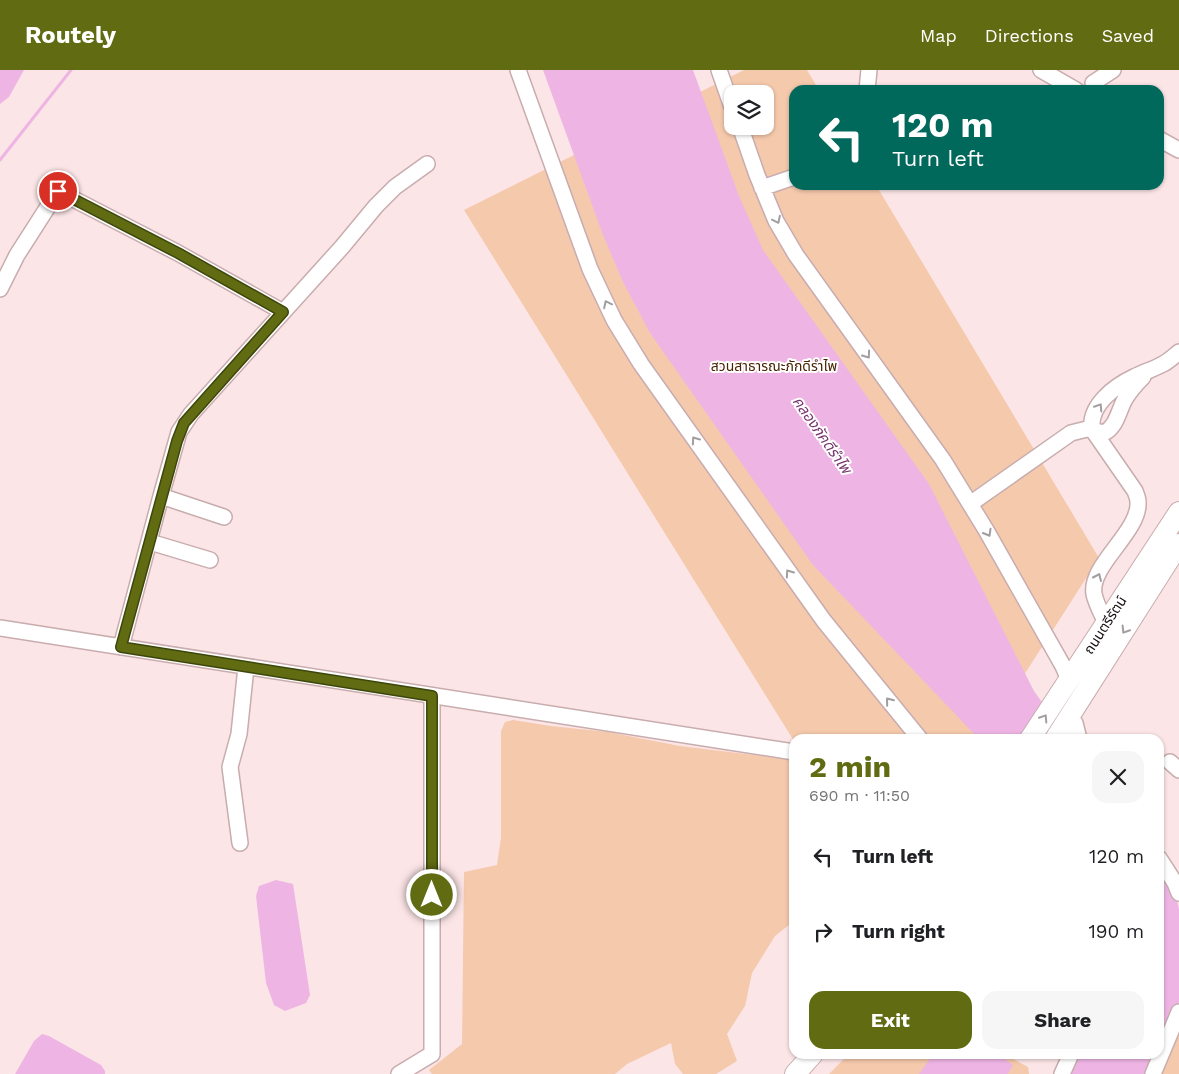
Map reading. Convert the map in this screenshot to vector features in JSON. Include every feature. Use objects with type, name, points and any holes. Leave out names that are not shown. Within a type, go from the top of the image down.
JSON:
[{"type":"main road","name":"ถนนตรีรัตน์","points":[[1033,734],[1179,512]]},
{"type":"main road","name":"ถนนตรีรัตน์","points":[[1058,734],[1179,544]]},
{"type":"main road","points":[[795,1074],[808,1059]]},
{"type":"street","points":[[518,70],[590,269],[619,327],[641,364],[824,621],[916,734]]},
{"type":"street","points":[[719,70],[724,85]]},
{"type":"street","points":[[868,85],[870,70]]},
{"type":"street","points":[[1042,70],[1068,85]]},
{"type":"street","points":[[1093,83],[1113,70]]},
{"type":"street","points":[[743,135],[776,221],[796,255],[943,460],[1064,666],[1069,680]]},
{"type":"street","points":[[1164,142],[1179,150]]},
{"type":"street","points":[[121,647],[161,496],[184,423],[342,247],[376,206],[395,188],[427,164]]},
{"type":"street","points":[[762,188],[789,179]]},
{"type":"street","points":[[0,289],[17,255],[58,191],[178,253],[283,312]]},
{"type":"street","points":[[1106,623],[1094,595],[1094,585],[1099,572],[1134,520],[1138,501],[1135,491],[1092,429],[1091,420],[1097,408],[1111,392],[1134,377],[1165,363],[1179,352]]},
{"type":"street","points":[[970,504],[1071,433],[1092,429],[1104,433],[1110,430],[1130,392],[1147,372]]},
{"type":"street","points":[[161,496],[224,517]]},
{"type":"street","points":[[150,542],[210,560]]},
{"type":"street","points":[[0,628],[789,751]]},
{"type":"street","points":[[240,843],[230,767],[239,734],[246,667]]},
{"type":"street","points":[[399,1074],[432,1054],[432,696]]},
{"type":"street","points":[[1069,718],[1075,723],[1078,734]]},
{"type":"street","points":[[1164,866],[1175,883],[1179,894]]},
{"type":"street","points":[[1164,1048],[1179,1012]]},
{"type":"street","points":[[1062,1074],[1070,1059]]},
{"type":"street","points":[[1153,1074],[1159,1059]]},
{"type":"green space","name":"สวนสาธารณะภักดีรำไพ","points":[[744,70],[807,70],[816,85],[789,85],[789,190],[879,190],[1099,558],[986,734],[790,734],[464,210]]},
{"type":"green space","points":[[513,720],[608,732],[680,746],[789,759],[789,925],[775,936],[752,973],[745,1006],[727,1034],[737,1061],[716,1074],[683,1074],[675,1064],[671,1043],[627,1064],[615,1074],[432,1074],[429,1070],[462,1044],[464,872],[497,865],[501,838],[501,731],[505,722]]},
{"type":"green space","points":[[1179,1031],[1179,1074],[1161,1074]]},
{"type":"green space","points":[[844,1059],[1013,1059],[1028,1067],[1029,1074],[829,1074]]},
{"type":"water","points":[[0,70],[24,70],[9,97],[0,104]]},
{"type":"water","name":"คลองภัคดีรำไพ","points":[[543,70],[693,70],[739,196],[763,250],[929,484],[1034,691],[1064,734],[974,734],[813,565],[650,333],[623,282],[603,235]]},
{"type":"water","points":[[1164,877],[1176,895],[1179,909],[1179,1002],[1164,1039]]},
{"type":"water","points":[[276,880],[293,884],[310,995],[306,1003],[285,1011],[274,1005],[266,983],[256,896],[259,886]]},
{"type":"water","points":[[42,1034],[101,1065],[105,1074],[15,1074],[34,1041]]},
{"type":"water","points":[[930,1059],[1005,1059],[1013,1065],[1008,1074],[919,1074]]},
{"type":"water","points":[[1075,1059],[1156,1059],[1149,1074],[1068,1074]]},
{"type":"waterway","points":[[0,160],[71,70]]},
{"type":"route","points":[[58,191],[178,253],[283,312],[190,414],[184,423],[161,496],[121,647],[432,696],[432,895]]}]
